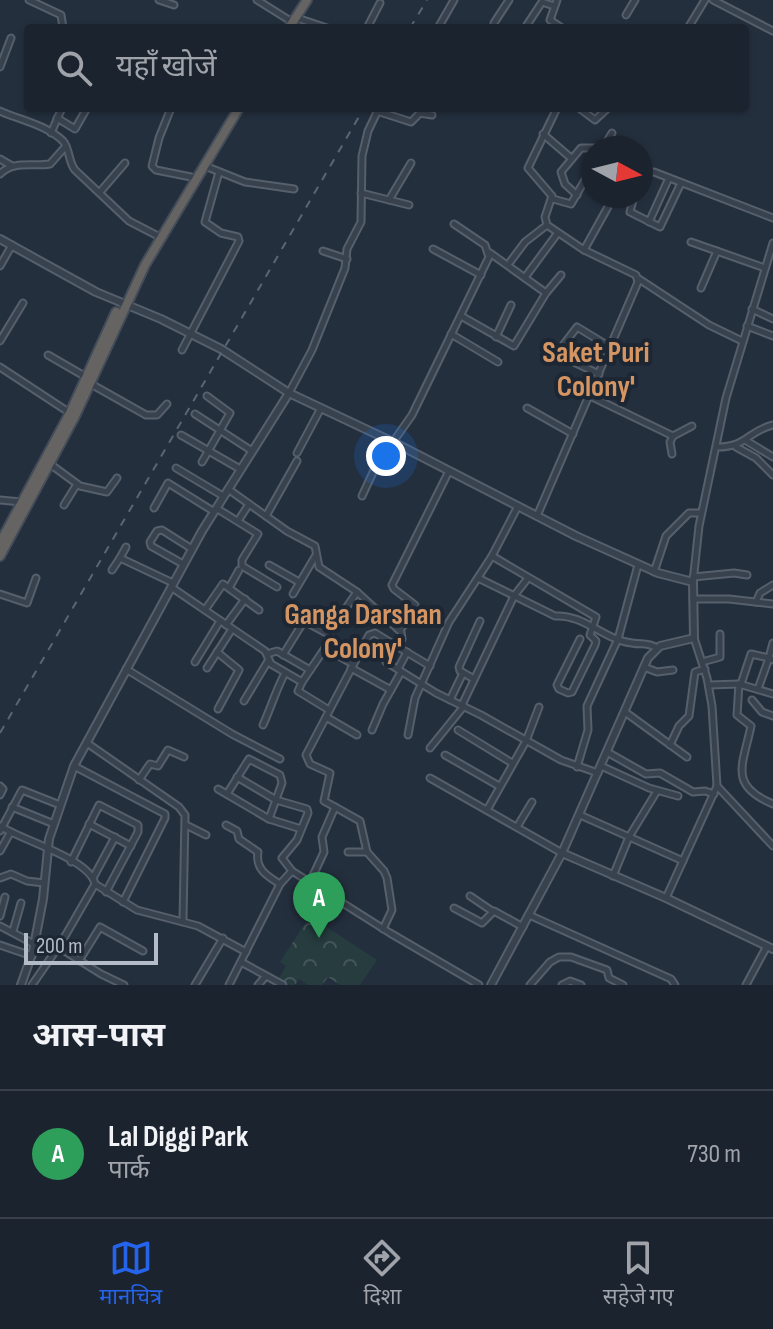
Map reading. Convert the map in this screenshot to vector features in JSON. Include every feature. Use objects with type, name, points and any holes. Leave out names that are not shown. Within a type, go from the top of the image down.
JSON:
[{"type":"highway","points":[[289,23],[304,0]]},
{"type":"highway","points":[[0,556],[50,464],[156,235],[233,112]]},
{"type":"highway","points":[[123,303],[234,112]]},
{"type":"highway","points":[[0,543],[88,380]]},
{"type":"street","points":[[29,0],[61,15],[62,24]]},
{"type":"street","points":[[159,0],[174,5]]},
{"type":"street","points":[[257,0],[289,23]]},
{"type":"street","points":[[440,24],[454,0]]},
{"type":"street","points":[[494,23],[509,0]]},
{"type":"street","points":[[626,15],[635,0]]},
{"type":"street","points":[[690,24],[705,0]]},
{"type":"street","points":[[713,0],[773,31]]},
{"type":"street","points":[[528,24],[542,2],[556,3],[550,20],[556,24]]},
{"type":"street","points":[[369,24],[380,3]]},
{"type":"street","points":[[1,64],[11,38]]},
{"type":"street","points":[[0,111],[51,133],[66,146],[71,165],[129,221],[156,235]]},
{"type":"street","points":[[51,133],[60,112]]},
{"type":"street","points":[[57,118],[75,129],[85,112]]},
{"type":"street","points":[[169,112],[152,166],[156,170],[191,177]]},
{"type":"street","points":[[21,985],[35,944],[48,848],[74,766],[214,509],[289,393],[312,350],[347,259],[347,249],[361,222],[365,143],[377,112]]},
{"type":"street","points":[[384,112],[411,122],[420,113],[432,115]]},
{"type":"street","points":[[555,112],[528,168],[553,199],[571,204],[581,188]]},
{"type":"street","points":[[584,112],[595,120],[604,112]]},
{"type":"street","points":[[543,134],[571,158]]},
{"type":"street","points":[[0,174],[12,166],[50,164],[66,146]]},
{"type":"street","points":[[577,195],[560,176],[581,149]]},
{"type":"street","points":[[0,159],[12,166]]},
{"type":"street","points":[[100,192],[125,163]]},
{"type":"street","points":[[389,200],[411,163]]},
{"type":"street","points":[[204,165],[254,184],[294,189]]},
{"type":"street","points":[[182,350],[239,241],[238,237],[221,233],[205,222],[219,172]]},
{"type":"street","points":[[653,172],[773,218]]},
{"type":"street","points":[[649,222],[669,178]]},
{"type":"street","points":[[631,208],[630,212],[662,226],[681,183]]},
{"type":"street","points":[[361,193],[409,205]]},
{"type":"street","points":[[553,199],[545,217],[547,225],[557,234],[638,278],[709,325],[742,341]]},
{"type":"street","points":[[584,250],[607,208]]},
{"type":"street","points":[[454,224],[546,293]]},
{"type":"street","points":[[510,262],[525,242],[547,225]]},
{"type":"street","points":[[526,276],[557,234]]},
{"type":"street","points":[[0,239],[74,280],[221,349],[289,393],[638,565],[654,572],[693,580],[734,573],[747,575]]},
{"type":"street","points":[[691,242],[765,269]]},
{"type":"street","points":[[666,898],[717,786],[709,685],[694,638],[693,580],[701,513],[726,398],[773,243]]},
{"type":"street","points":[[0,266],[12,245]]},
{"type":"street","points":[[433,249],[481,275]]},
{"type":"street","points":[[323,251],[347,259]]},
{"type":"street","points":[[701,288],[717,251]]},
{"type":"street","points":[[362,496],[390,441],[412,415],[489,253]]},
{"type":"street","points":[[461,316],[514,346],[546,293],[561,275]]},
{"type":"street","points":[[537,516],[638,278]]},
{"type":"street","points":[[0,341],[23,303]]},
{"type":"street","points":[[496,337],[511,305]]},
{"type":"street","points":[[752,309],[773,319]]},
{"type":"street","points":[[747,326],[773,336]]},
{"type":"street","points":[[564,344],[577,327],[610,347]]},
{"type":"street","points":[[451,334],[498,362]]},
{"type":"street","points":[[48,355],[146,415],[157,415],[167,404]]},
{"type":"street","points":[[544,357],[567,359],[599,374]]},
{"type":"street","points":[[0,367],[70,413]]},
{"type":"street","points":[[202,462],[230,411],[207,396]]},
{"type":"street","points":[[590,396],[673,436]]},
{"type":"street","points":[[297,453],[321,408]]},
{"type":"street","points":[[527,408],[573,434]]},
{"type":"street","points":[[195,414],[252,451]]},
{"type":"street","points":[[717,447],[735,446],[773,425]]},
{"type":"street","points":[[672,454],[670,442],[673,436],[692,426]]},
{"type":"street","points":[[181,435],[240,469]]},
{"type":"street","points":[[745,440],[773,457]]},
{"type":"street","points":[[735,446],[756,458],[773,475]]},
{"type":"street","points":[[265,516],[297,461]]},
{"type":"street","points":[[50,464],[77,484],[105,492],[117,478]]},
{"type":"street","points":[[176,468],[223,496]]},
{"type":"street","points":[[400,630],[415,605],[392,585],[449,471]]},
{"type":"street","points":[[154,508],[168,483],[238,521],[258,536],[242,560],[242,566],[277,587]]},
{"type":"street","points":[[64,505],[77,484]]},
{"type":"street","points":[[228,488],[265,516],[313,544],[319,567],[357,592],[400,630],[402,637],[398,647]]},
{"type":"street","points":[[0,500],[22,502]]},
{"type":"street","points":[[238,521],[249,504]]},
{"type":"street","points":[[408,735],[413,703],[453,613],[492,556],[518,506]]},
{"type":"street","points":[[654,572],[670,531],[689,513],[701,513]]},
{"type":"street","points":[[183,564],[151,546],[150,542],[160,530],[192,549]]},
{"type":"street","points":[[112,570],[126,547]]},
{"type":"street","points":[[293,594],[316,555]]},
{"type":"street","points":[[492,556],[595,615],[597,621],[590,635],[596,641],[595,645],[572,692],[568,693],[557,685],[580,639]]},
{"type":"street","points":[[120,558],[172,585],[285,673],[302,682]]},
{"type":"street","points":[[269,565],[299,582]]},
{"type":"street","points":[[577,767],[588,730],[587,706],[618,639],[638,565]]},
{"type":"street","points":[[229,588],[239,570]]},
{"type":"street","points":[[0,594],[29,602],[36,578]]},
{"type":"street","points":[[478,578],[555,616],[567,615],[618,639],[633,644],[646,642],[657,648]]},
{"type":"street","points":[[430,748],[463,706],[514,596],[528,578]]},
{"type":"street","points":[[205,610],[221,585],[259,610]]},
{"type":"street","points":[[756,602],[760,593],[773,585]]},
{"type":"street","points":[[335,624],[357,592]]},
{"type":"street","points":[[195,662],[245,599]]},
{"type":"street","points":[[693,599],[773,604]]},
{"type":"street","points":[[283,655],[304,621],[330,635],[298,691],[329,710]]},
{"type":"street","points":[[474,679],[459,667],[480,621]]},
{"type":"street","points":[[207,668],[217,652],[226,625]]},
{"type":"street","points":[[383,929],[392,910],[384,871],[367,852],[360,821],[324,801],[330,773],[310,764],[306,758],[352,666],[373,633],[430,666]]},
{"type":"street","points":[[702,662],[720,657],[720,634]]},
{"type":"street","points":[[491,985],[562,853],[644,667],[657,648],[694,638]]},
{"type":"street","points":[[758,689],[771,659],[773,643]]},
{"type":"street","points":[[325,648],[391,690]]},
{"type":"street","points":[[244,701],[274,651],[310,670]]},
{"type":"street","points":[[217,652],[239,670],[218,709]]},
{"type":"street","points":[[372,730],[407,652]]},
{"type":"street","points":[[771,659],[751,654],[740,684],[737,715],[751,726],[742,763],[744,783],[752,794],[773,804]]},
{"type":"street","points":[[386,662],[450,700],[577,767],[599,770],[678,796]]},
{"type":"street","points":[[644,667],[657,672],[673,670]]},
{"type":"street","points":[[126,669],[232,734],[280,759]]},
{"type":"street","points":[[670,745],[679,726],[689,716],[695,672],[705,669]]},
{"type":"street","points":[[263,725],[285,673]]},
{"type":"street","points":[[450,700],[463,673]]},
{"type":"street","points":[[709,685],[740,684],[773,694]]},
{"type":"street","points":[[752,700],[762,712],[773,716]]},
{"type":"street","points":[[487,810],[526,741],[539,707]]},
{"type":"street","points":[[625,712],[687,757]]},
{"type":"street","points":[[326,717],[357,735]]},
{"type":"street","points":[[458,730],[512,763]]},
{"type":"street","points":[[87,743],[179,807],[185,815],[183,920]]},
{"type":"street","points":[[139,780],[150,764],[158,766],[168,750],[184,757]]},
{"type":"street","points":[[607,752],[646,774],[660,773],[693,792],[714,794]]},
{"type":"street","points":[[445,755],[500,786]]},
{"type":"street","points":[[227,794],[247,761],[254,759],[282,777],[269,819]]},
{"type":"street","points":[[74,766],[165,814],[123,902]]},
{"type":"street","points":[[237,777],[276,800],[307,809],[297,840],[282,858],[292,871],[479,985]]},
{"type":"street","points":[[430,778],[562,853],[770,948],[746,985]]},
{"type":"street","points":[[0,786],[3,789],[0,795]]},
{"type":"street","points":[[717,786],[773,846]]},
{"type":"street","points":[[218,789],[269,819],[301,829]]},
{"type":"street","points":[[60,805],[22,790],[1,828],[48,848],[71,862],[106,892],[137,910],[183,920],[246,952]]},
{"type":"street","points":[[613,876],[629,837],[657,791]]},
{"type":"street","points":[[517,827],[532,802]]},
{"type":"street","points":[[71,862],[98,807],[103,805],[138,825],[138,832],[106,892]]},
{"type":"street","points":[[12,807],[54,824]]},
{"type":"street","points":[[310,882],[324,852],[322,837],[335,807]]},
{"type":"street","points":[[580,815],[683,861]]},
{"type":"street","points":[[89,824],[131,846]]},
{"type":"street","points":[[186,825],[206,835]]},
{"type":"street","points":[[226,825],[237,831],[239,839],[258,852],[257,861],[263,873],[280,884]]},
{"type":"street","points":[[0,851],[10,833]]},
{"type":"street","points":[[32,985],[58,947],[115,837]]},
{"type":"street","points":[[348,852],[367,852]]},
{"type":"street","points":[[229,985],[280,884],[292,871]]},
{"type":"street","points":[[0,878],[11,874],[27,881],[44,883]]},
{"type":"street","points":[[470,896],[523,927]]},
{"type":"street","points":[[0,916],[5,897]]},
{"type":"street","points":[[13,931],[21,903]]},
{"type":"street","points":[[454,908],[482,923],[492,911]]},
{"type":"street","points":[[529,915],[671,979],[675,985]]},
{"type":"street","points":[[0,926],[35,944]]},
{"type":"street","points":[[79,961],[100,927],[143,951]]},
{"type":"street","points":[[195,985],[223,938]]},
{"type":"street","points":[[0,945],[32,956]]},
{"type":"street","points":[[58,947],[124,985]]},
{"type":"street","points":[[530,985],[554,958],[565,956],[607,970],[609,978],[623,985]]},
{"type":"street","points":[[241,962],[283,985]]},
{"type":"street","points":[[258,985],[266,976]]},
{"type":"street","points":[[562,985],[570,981],[581,985]]},
{"type":"green space","points":[[310,916],[377,960],[360,985],[340,985],[328,977],[322,985],[308,985],[299,979],[295,985],[290,985],[279,978],[286,966],[280,962]]},
{"type":"railway","points":[[412,24],[427,0]]},
{"type":"railway","points":[[0,733],[362,112]]},
{"type":"place","name":"Lal Diggi Park","points":[[319,938]]},
{"type":"district","name":"Saket Puri Colony'","points":[[596,369]]},
{"type":"district","name":"Ganga Darshan Colony'","points":[[363,631]]}]
